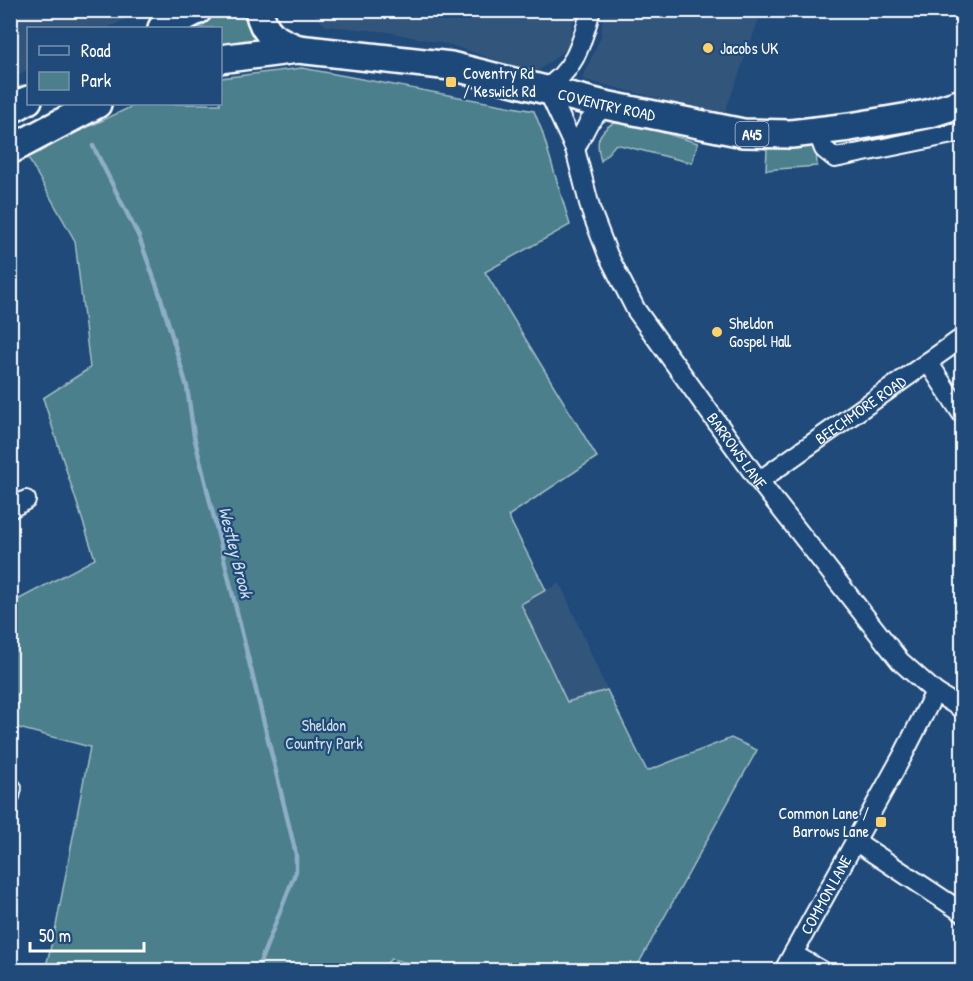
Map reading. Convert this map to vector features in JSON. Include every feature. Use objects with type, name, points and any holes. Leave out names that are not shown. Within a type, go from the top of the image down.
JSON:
[{"type":"highway","points":[[164,27],[198,10]]},
{"type":"highway","points":[[259,10],[263,26],[270,36],[298,49]]},
{"type":"highway","name":"COVENTRY ROAD","points":[[222,59],[298,49],[451,66],[605,105],[743,133],[791,134],[817,131],[927,114],[963,104]]},
{"type":"highway","points":[[10,110],[27,101]]},
{"type":"highway","points":[[10,133],[29,123],[89,107]]},
{"type":"highway","points":[[10,150],[89,107]]},
{"type":"street","points":[[545,90],[567,72],[577,56],[591,10]]},
{"type":"street","name":"BARROWS LANE","points":[[545,90],[575,149],[591,211],[608,255],[636,310],[759,481],[900,661],[935,692],[963,709]]},
{"type":"street","points":[[575,149],[589,122],[605,105]]},
{"type":"street","points":[[817,131],[824,149],[835,158],[963,132]]},
{"type":"street","name":"BEECHMORE ROAD","points":[[759,481],[963,338]]},
{"type":"street","points":[[928,362],[963,414]]},
{"type":"street","name":"COMMON LANE","points":[[789,962],[903,755],[935,692]]},
{"type":"street","points":[[855,841],[963,912]]},
{"type":"street","points":[[789,962],[821,970]]},
{"type":"shaded area","points":[[11,10],[144,11],[109,27],[27,27],[27,70],[11,80]]},
{"type":"shaded area","points":[[310,11],[574,11],[569,47],[539,70],[524,69],[451,45],[388,32],[326,26]]},
{"type":"shaded area","points":[[604,11],[762,11],[724,115],[582,79],[601,36]]},
{"type":"shaded area","points":[[560,583],[607,690],[567,702],[521,603]]},
{"type":"green space","points":[[221,11],[249,11],[258,37],[254,44],[222,51],[222,27],[188,27]]},
{"type":"green space","name":"Sheldon Country Park","points":[[302,68],[534,111],[570,225],[485,272],[597,457],[508,516],[546,590],[521,604],[567,702],[607,690],[647,771],[731,738],[757,750],[635,970],[437,970],[391,959],[380,970],[45,970],[56,926],[90,747],[11,726],[10,604],[95,559],[43,398],[90,368],[75,241],[27,156],[135,105],[222,105],[222,78]]},
{"type":"green space","points":[[613,123],[637,125],[698,143],[692,163],[616,144],[601,161],[598,149],[600,135]]},
{"type":"green space","points":[[810,145],[816,147],[817,166],[766,170],[767,149]]},
{"type":"waterway","name":"Westley Brook","points":[[93,146],[139,237],[160,295],[187,387],[194,436],[296,854],[296,871],[257,970]]},
{"type":"place","name":"Jacobs UK","points":[[708,48]]},
{"type":"place","name":"Coventry Rd / Keswick Rd","points":[[451,82]]},
{"type":"place","name":"Sheldon Gospel Hall","points":[[717,332]]},
{"type":"place","name":"Common Lane / Barrows Lane","points":[[881,822]]}]
